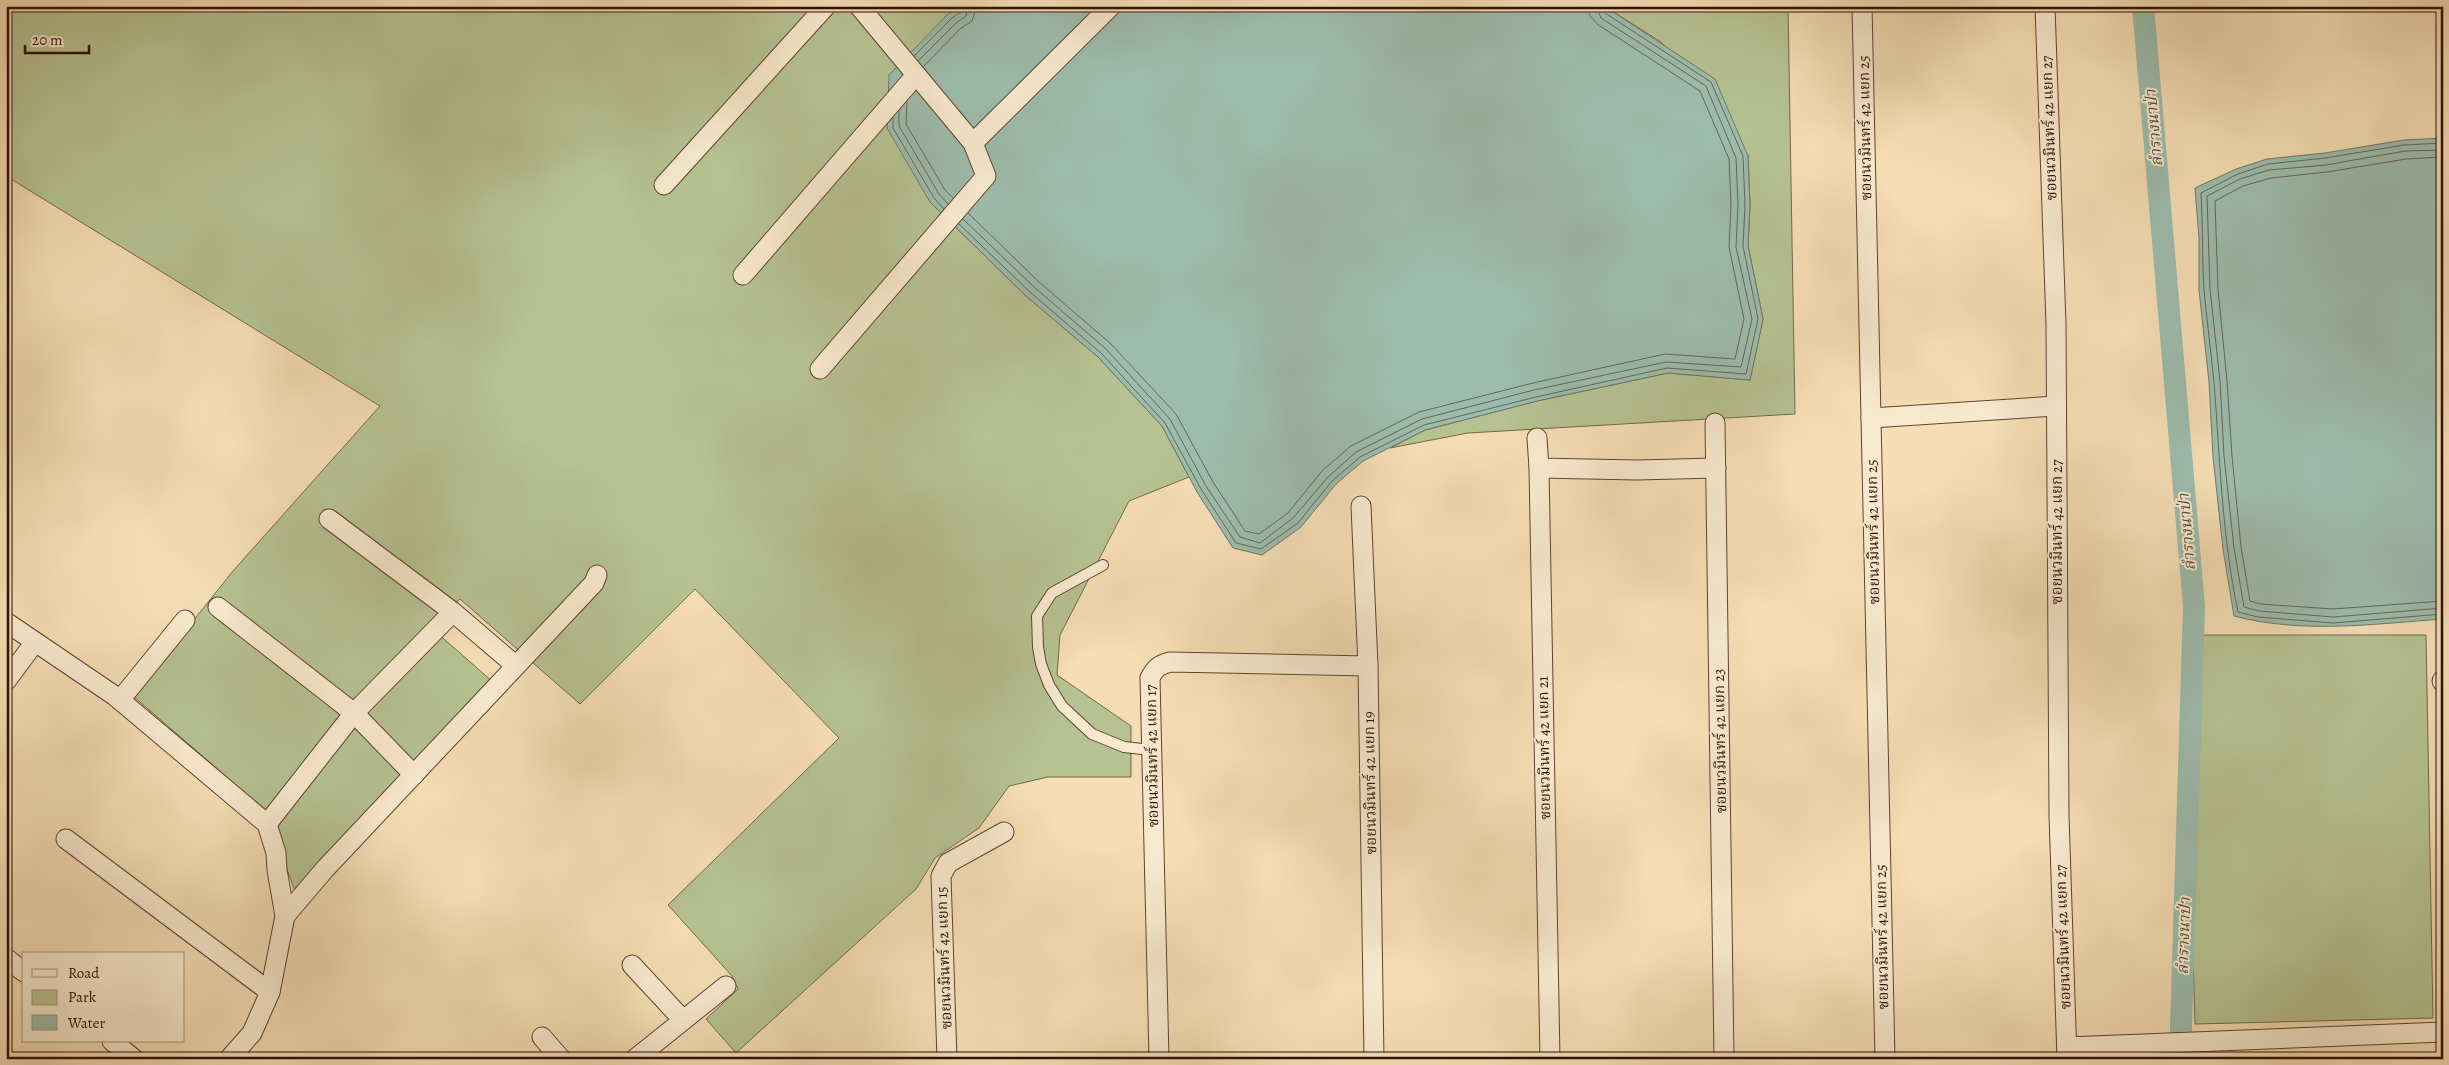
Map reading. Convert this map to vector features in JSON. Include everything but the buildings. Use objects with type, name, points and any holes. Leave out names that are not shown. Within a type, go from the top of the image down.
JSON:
[{"type":"street","points":[[664,185],[826,6]]},
{"type":"street","points":[[820,369],[986,176],[973,143],[859,6]]},
{"type":"street","points":[[973,143],[1111,6]]},
{"type":"street","name":"ซอยนวมินทร์ 42 แยก 25","points":[[1862,6],[1885,1059]]},
{"type":"street","name":"ซอยนวมินทร์ 42 แยก 27","points":[[2045,6],[2055,315],[2059,815],[2067,1053]]},
{"type":"street","points":[[744,275],[916,75]]},
{"type":"street","points":[[1871,418],[2056,406]]},
{"type":"street","name":"ซอยนวมินทร์ 42 แยก 23","points":[[1715,423],[1724,1059]]},
{"type":"street","name":"ซอยนวมินทร์ 42 แยก 21","points":[[1536,438],[1539,468],[1550,1059]]},
{"type":"street","points":[[1539,468],[1637,470],[1716,468]]},
{"type":"street","name":"ซอยนวมินทร์ 42 แยก 19","points":[[1361,506],[1368,666],[1374,1059]]},
{"type":"street","points":[[329,519],[453,612],[516,665]]},
{"type":"street","points":[[286,916],[325,869],[594,583],[597,575]]},
{"type":"street","points":[[218,607],[354,713],[414,774]]},
{"type":"street","points":[[267,824],[354,713],[453,612]]},
{"type":"street","points":[[120,700],[184,620]]},
{"type":"street","points":[[6,622],[120,700],[267,824],[276,852],[277,870],[286,916],[270,992],[252,1033],[229,1059]]},
{"type":"street","points":[[6,681],[36,642]]},
{"type":"street","name":"ซอยนวมินทร์ 42 แยก 17","points":[[1159,1059],[1150,678],[1154,669],[1160,664],[1170,662],[1368,666]]},
{"type":"street","name":"ซอยนวมินทร์ 42 แยก 15","points":[[947,1059],[940,876],[948,863],[1004,832]]},
{"type":"street","points":[[66,839],[270,992]]},
{"type":"street","points":[[6,958],[22,970]]},
{"type":"street","points":[[632,965],[683,1020]]},
{"type":"street","points":[[635,1059],[726,986]]},
{"type":"street","points":[[2067,1053],[2151,1042],[2443,1032]]},
{"type":"street","points":[[542,1037],[561,1059]]},
{"type":"street","points":[[113,1042],[134,1059]]},
{"type":"lane","points":[[1103,565],[1052,592],[1037,616],[1038,647],[1042,664],[1049,685],[1062,706],[1092,734],[1124,747],[1151,750]]},
{"type":"green space","points":[[6,6],[962,6],[949,13],[930,202],[1026,296],[1098,357],[1162,426],[1189,477],[1129,501],[1060,635],[1057,675],[1131,726],[1131,777],[1048,777],[1009,786],[979,828],[935,858],[916,889],[736,1053],[706,1019],[738,989],[732,976],[668,905],[839,738],[695,589],[580,704],[460,599],[429,626],[493,682],[295,891],[265,810],[133,696],[233,571],[380,406],[6,176]]},
{"type":"green space","points":[[1604,6],[1788,6],[1795,414],[1468,433],[1390,448],[1425,430],[1537,401],[1668,373],[1750,380],[1763,319],[1748,246],[1750,205],[1748,155],[1661,42]]},
{"type":"green space","points":[[2184,635],[2426,635],[2433,1018],[2195,1024]]},
{"type":"water","points":[[962,6],[1604,6],[1715,79],[1748,156],[1750,205],[1748,246],[1763,319],[1750,380],[1668,373],[1537,401],[1425,430],[1363,461],[1336,484],[1301,527],[1262,555],[1233,548],[1197,492],[1162,426],[1098,357],[1026,296],[930,202],[887,128],[889,75],[949,13]]},
{"type":"water","points":[[2443,138],[2443,619],[2364,625],[2312,626],[2260,622],[2234,616],[2223,549],[2213,457],[2209,382],[2199,290],[2199,238],[2195,188],[2236,169],[2267,159],[2325,153],[2404,140]]},
{"type":"waterway","name":"ลำรางนาป่า","points":[[2143,6],[2194,607],[2180,1059]]}]
